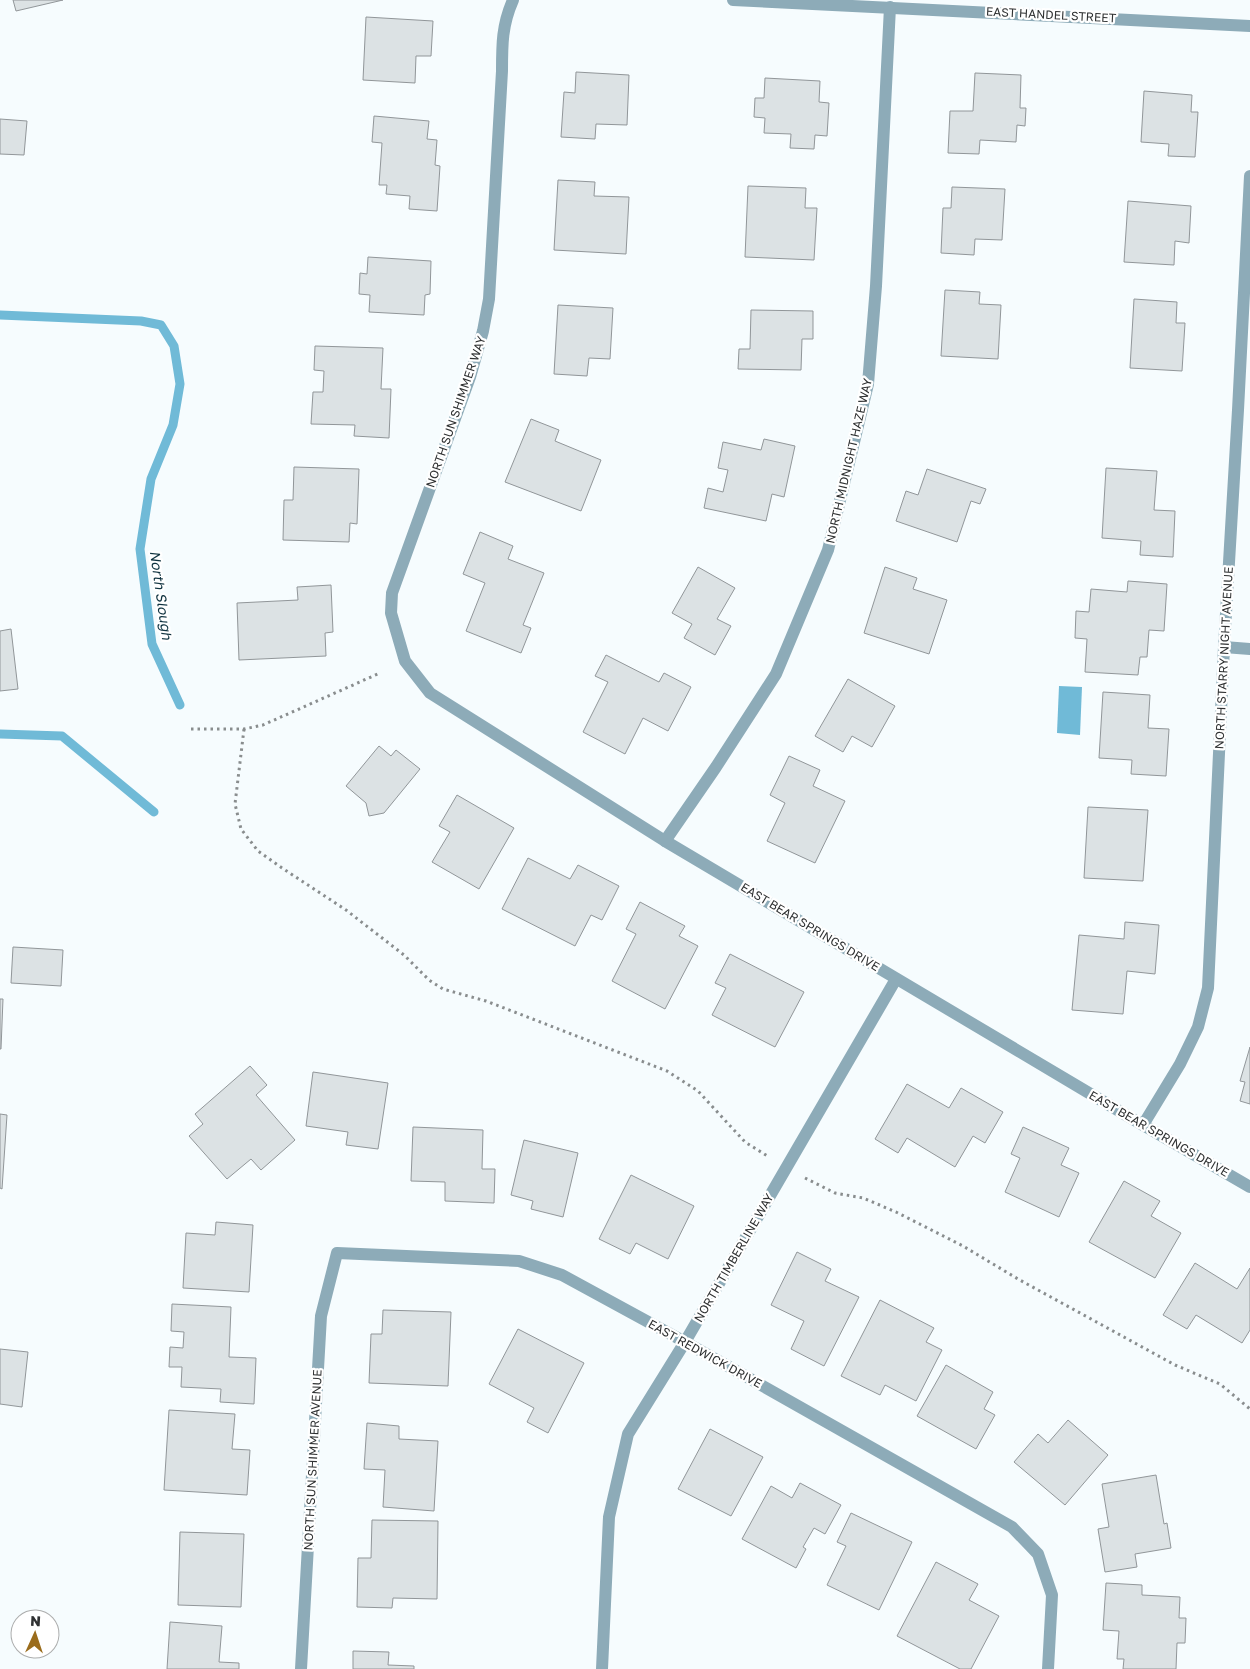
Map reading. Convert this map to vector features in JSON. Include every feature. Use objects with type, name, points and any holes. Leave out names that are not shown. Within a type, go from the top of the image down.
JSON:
[{"type":"street","name":"NORTH SUN SHIMMER WAY","points":[[399,638],[391,614],[392,593],[470,377],[483,331],[489,299],[502,43],[506,16],[513,0]]},
{"type":"street","name":"EAST HANDEL STREET","points":[[733,0],[1250,26]]},
{"type":"street","name":"NORTH MIDNIGHT HAZE WAY","points":[[665,841],[716,767],[776,674],[828,550],[868,384],[876,286],[890,7]]},
{"type":"street","name":"NORTH STARRY NIGHT AVENUE","points":[[1143,1126],[1180,1064],[1198,1027],[1208,988],[1224,647],[1244,410],[1250,176]]},
{"type":"street","name":"EAST BEAR SPRINGS DRIVE","points":[[399,638],[405,661],[430,693],[665,841],[1143,1126],[1250,1187]]},
{"type":"street","points":[[1224,647],[1250,649]]},
{"type":"street","name":"NORTH TIMBERLINE WAY","points":[[602,1669],[609,1517],[628,1434],[684,1342],[896,978]]},
{"type":"street","name":"EAST REDWICK DRIVE","points":[[337,1253],[520,1261],[562,1275],[1012,1527],[1038,1554],[1052,1595],[1048,1669]]},
{"type":"street","name":"NORTH SUN SHIMMER AVENUE","points":[[301,1669],[321,1316],[337,1253]]},
{"type":"path","points":[[191,729],[244,729],[263,725],[380,673]]},
{"type":"path","points":[[244,729],[235,804],[241,829],[258,851],[346,910],[404,955],[429,980],[443,989],[486,1001],[667,1072],[698,1091],[745,1142],[764,1154]]},
{"type":"path","points":[[803,1177],[835,1192],[863,1198],[896,1212],[963,1246],[1018,1280],[1175,1365],[1220,1384],[1250,1409]]},
{"type":"water","points":[[1059,686],[1082,687],[1080,735],[1057,733]]},
{"type":"building","points":[[13,0],[63,0],[16,11]]},
{"type":"building","points":[[366,17],[433,21],[431,56],[416,56],[415,83],[363,80]]},
{"type":"building","points":[[576,72],[629,75],[627,125],[596,124],[595,139],[561,137],[564,92],[575,93]]},
{"type":"building","points":[[975,73],[1021,75],[1020,108],[1026,108],[1025,126],[1017,125],[1016,142],[980,140],[979,154],[948,153],[950,111],[973,111]]},
{"type":"building","points":[[765,78],[820,81],[819,102],[829,103],[827,136],[815,135],[814,149],[790,148],[791,134],[764,133],[765,118],[754,117],[755,98],[764,98]]},
{"type":"building","points":[[1144,91],[1192,95],[1191,112],[1198,112],[1195,157],[1168,156],[1169,144],[1141,142]]},
{"type":"building","points":[[374,116],[429,121],[427,139],[437,140],[435,165],[440,166],[437,211],[409,209],[410,196],[386,194],[387,185],[379,185],[382,143],[372,142]]},
{"type":"building","points":[[0,119],[27,121],[24,155],[0,154]]},
{"type":"building","points":[[558,180],[595,182],[594,196],[629,197],[626,254],[554,250]]},
{"type":"building","points":[[748,186],[806,188],[805,208],[817,208],[814,260],[745,257]]},
{"type":"building","points":[[952,187],[1005,189],[1002,240],[975,239],[974,255],[941,253],[943,208],[951,208]]},
{"type":"building","points":[[1128,201],[1191,206],[1189,243],[1175,241],[1174,265],[1124,262]]},
{"type":"building","points":[[368,257],[431,261],[430,294],[425,295],[424,315],[369,312],[370,295],[359,294],[360,273],[367,274]]},
{"type":"building","points":[[945,290],[980,292],[979,304],[1001,305],[998,359],[941,356]]},
{"type":"building","points":[[1134,299],[1177,302],[1176,323],[1185,323],[1182,371],[1130,368]]},
{"type":"building","points":[[558,305],[613,308],[610,359],[589,358],[587,376],[554,374]]},
{"type":"building","points":[[751,310],[813,311],[813,339],[802,339],[801,370],[738,369],[739,349],[750,349]]},
{"type":"building","points":[[315,346],[383,348],[381,389],[391,389],[389,438],[354,436],[355,425],[311,424],[313,392],[323,392],[324,371],[314,370]]},
{"type":"building","points":[[531,419],[559,430],[555,441],[601,460],[581,511],[505,482]]},
{"type":"building","points":[[764,439],[795,446],[784,497],[772,494],[766,521],[704,508],[708,488],[723,492],[728,470],[718,468],[723,442],[761,450]]},
{"type":"building","points":[[294,467],[359,469],[357,524],[350,523],[349,542],[283,540],[284,500],[293,500]]},
{"type":"building","points":[[1106,468],[1157,471],[1154,510],[1175,511],[1173,557],[1140,555],[1141,541],[1102,538]]},
{"type":"building","points":[[927,469],[986,489],[980,504],[971,501],[957,542],[896,521],[906,491],[918,495]]},
{"type":"building","points":[[480,532],[513,546],[508,559],[544,573],[523,625],[531,628],[521,653],[466,631],[485,583],[463,574]]},
{"type":"building","points":[[698,567],[735,588],[717,619],[731,626],[715,655],[684,638],[692,624],[672,613]]},
{"type":"building","points":[[885,567],[917,578],[913,589],[947,600],[929,654],[864,633]]},
{"type":"building","points":[[1128,581],[1167,584],[1164,631],[1149,630],[1147,657],[1140,657],[1138,675],[1085,672],[1087,639],[1075,638],[1076,611],[1089,612],[1091,589],[1127,592]]},
{"type":"building","points":[[331,585],[333,632],[325,633],[326,656],[239,660],[237,603],[298,600],[297,587]]},
{"type":"building","points":[[11,629],[18,689],[0,691],[0,631]]},
{"type":"building","points":[[606,655],[659,682],[664,673],[691,687],[668,731],[643,718],[625,754],[583,732],[608,682],[595,676]]},
{"type":"building","points":[[848,679],[895,706],[872,747],[852,736],[843,752],[815,736]]},
{"type":"building","points":[[1103,692],[1150,695],[1148,728],[1169,729],[1166,776],[1131,774],[1132,760],[1099,758]]},
{"type":"building","points":[[379,746],[391,756],[396,750],[420,769],[384,813],[369,816],[366,803],[346,786]]},
{"type":"building","points":[[789,756],[820,770],[813,786],[845,801],[815,863],[767,841],[785,803],[770,795]]},
{"type":"building","points":[[457,795],[514,828],[479,889],[432,862],[450,832],[439,826]]},
{"type":"building","points":[[1088,807],[1148,810],[1143,881],[1084,878]]},
{"type":"building","points":[[528,858],[570,879],[578,865],[619,886],[602,920],[591,915],[575,946],[502,909]]},
{"type":"building","points":[[640,902],[685,926],[679,936],[698,946],[665,1009],[612,981],[636,934],[626,929]]},
{"type":"building","points":[[1125,922],[1159,925],[1155,974],[1127,971],[1123,1014],[1072,1010],[1079,935],[1124,939]]},
{"type":"building","points":[[13,947],[63,950],[61,986],[11,983]]},
{"type":"building","points":[[730,954],[804,992],[775,1047],[712,1015],[726,988],[715,983]]},
{"type":"building","points":[[0,999],[3,999],[1,1049],[0,1049]]},
{"type":"building","points":[[1250,1047],[1250,1104],[1240,1101],[1245,1082],[1240,1081]]},
{"type":"building","points":[[250,1066],[267,1085],[256,1095],[295,1140],[261,1170],[251,1159],[227,1179],[189,1136],[203,1124],[195,1114]]},
{"type":"building","points":[[313,1072],[388,1083],[378,1149],[346,1145],[348,1132],[306,1126]]},
{"type":"building","points":[[907,1084],[949,1108],[961,1088],[1003,1112],[985,1143],[973,1136],[955,1167],[907,1138],[898,1153],[875,1139]]},
{"type":"building","points":[[0,1114],[7,1115],[2,1189],[0,1188]]},
{"type":"building","points":[[413,1127],[483,1130],[482,1169],[495,1169],[494,1203],[445,1201],[445,1182],[411,1181]]},
{"type":"building","points":[[1023,1127],[1069,1148],[1061,1165],[1079,1173],[1059,1217],[1005,1192],[1020,1158],[1011,1154]]},
{"type":"building","points":[[524,1140],[578,1153],[563,1217],[531,1209],[533,1201],[511,1195]]},
{"type":"building","points":[[631,1175],[694,1206],[668,1259],[636,1243],[630,1254],[599,1239]]},
{"type":"building","points":[[1124,1181],[1160,1201],[1151,1216],[1181,1233],[1155,1278],[1089,1242]]},
{"type":"building","points":[[216,1222],[253,1225],[249,1292],[183,1288],[186,1233],[215,1235]]},
{"type":"building","points":[[797,1252],[831,1269],[825,1281],[859,1297],[824,1366],[791,1349],[804,1321],[771,1305]]},
{"type":"building","points":[[1195,1263],[1237,1289],[1250,1268],[1250,1330],[1242,1343],[1196,1315],[1187,1329],[1163,1315]]},
{"type":"building","points":[[880,1300],[934,1328],[926,1342],[942,1350],[916,1401],[885,1385],[880,1395],[841,1376]]},
{"type":"building","points":[[172,1304],[231,1307],[229,1357],[256,1358],[254,1404],[220,1402],[221,1389],[181,1387],[182,1367],[169,1367],[170,1347],[183,1348],[184,1332],[171,1331]]},
{"type":"building","points":[[383,1310],[451,1312],[448,1386],[369,1383],[371,1334],[382,1334]]},
{"type":"building","points":[[518,1329],[584,1363],[548,1433],[527,1422],[534,1408],[489,1384]]},
{"type":"building","points":[[0,1349],[28,1352],[22,1407],[0,1404]]},
{"type":"building","points":[[946,1365],[993,1392],[984,1409],[995,1415],[976,1449],[917,1416]]},
{"type":"building","points":[[169,1410],[235,1414],[232,1449],[250,1450],[247,1495],[164,1490]]},
{"type":"building","points":[[1068,1420],[1108,1455],[1065,1505],[1014,1462],[1038,1434],[1048,1443]]},
{"type":"building","points":[[367,1423],[399,1426],[399,1439],[438,1441],[434,1511],[383,1507],[385,1470],[364,1469]]},
{"type":"building","points":[[710,1429],[763,1457],[731,1516],[678,1489]]},
{"type":"building","points":[[1156,1475],[1164,1524],[1167,1523],[1171,1548],[1135,1554],[1137,1567],[1105,1572],[1098,1529],[1109,1527],[1102,1484]]},
{"type":"building","points":[[800,1483],[841,1505],[825,1534],[814,1528],[803,1547],[806,1549],[796,1568],[742,1539],[771,1486],[792,1498]]},
{"type":"building","points":[[851,1513],[912,1542],[879,1610],[827,1585],[846,1546],[837,1542]]},
{"type":"building","points":[[372,1520],[438,1521],[437,1599],[393,1598],[392,1608],[357,1607],[358,1558],[371,1558]]},
{"type":"building","points":[[180,1532],[244,1534],[241,1607],[178,1605]]},
{"type":"building","points":[[936,1562],[978,1584],[969,1600],[999,1616],[971,1669],[960,1669],[897,1636]]},
{"type":"building","points":[[1106,1583],[1142,1585],[1142,1595],[1180,1597],[1179,1618],[1186,1618],[1185,1643],[1177,1643],[1176,1669],[1123,1669],[1124,1659],[1117,1659],[1119,1631],[1103,1630]]},
{"type":"building","points":[[170,1622],[222,1626],[219,1662],[239,1663],[239,1669],[167,1669]]},
{"type":"building","points":[[353,1651],[389,1652],[388,1665],[414,1666],[414,1669],[353,1669]]},
{"type":"waterway","name":"North Slough","points":[[0,315],[141,321],[161,325],[174,346],[180,384],[173,425],[151,479],[140,549],[152,644],[180,705]]},
{"type":"waterway","name":"North Slough","points":[[0,734],[62,736],[154,812]]}]
